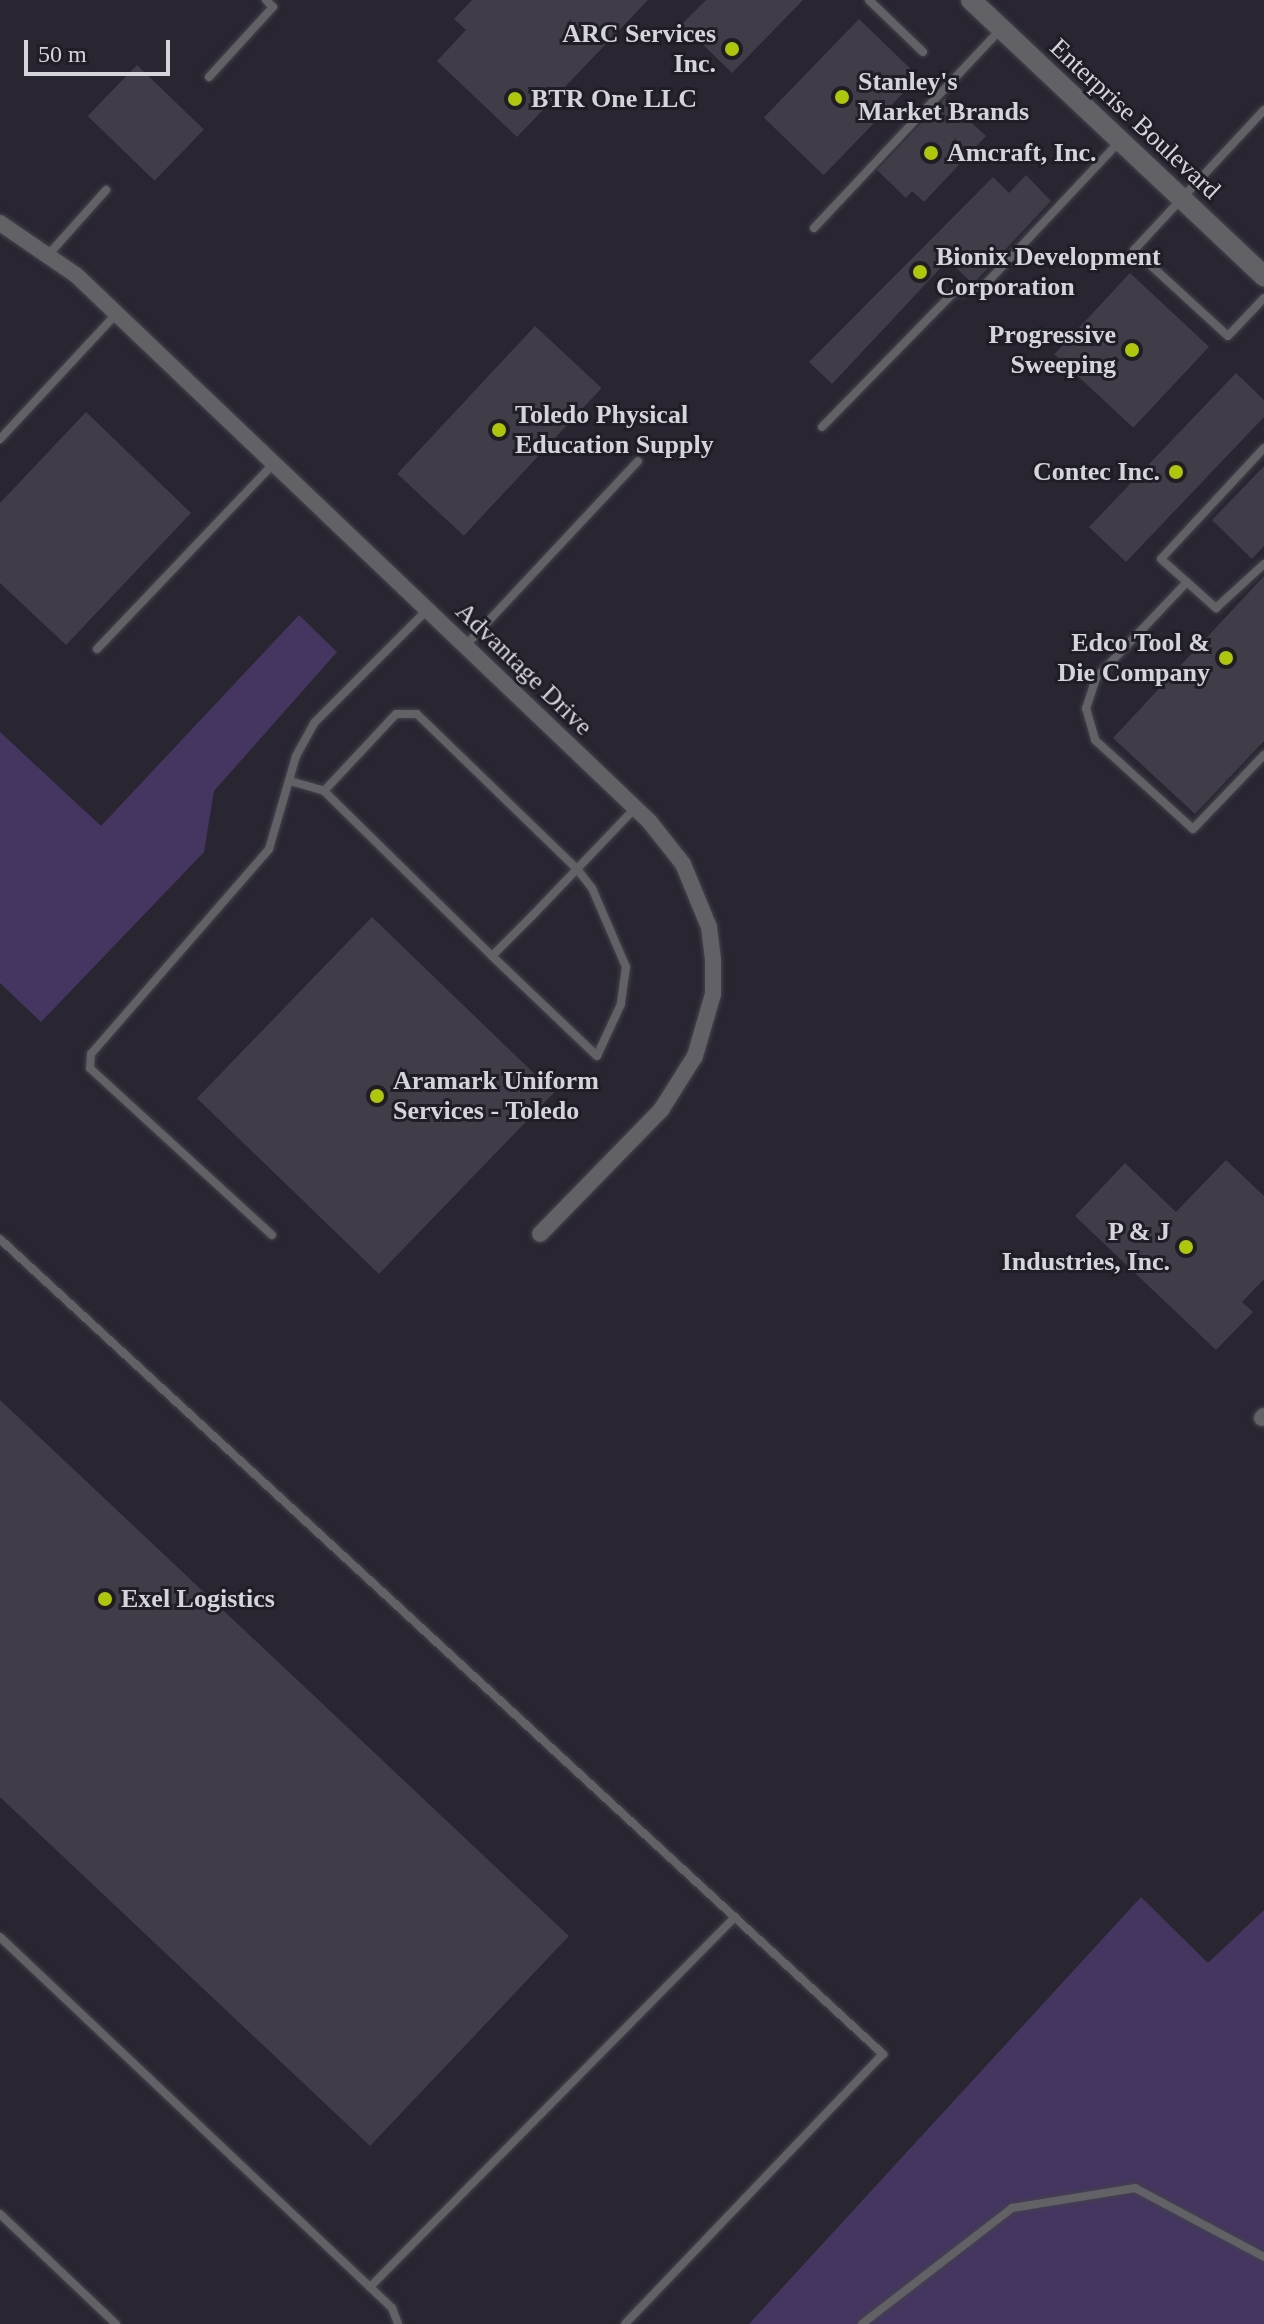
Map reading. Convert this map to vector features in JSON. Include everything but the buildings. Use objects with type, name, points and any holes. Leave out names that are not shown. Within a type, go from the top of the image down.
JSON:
[{"type":"street","name":"Enterprise Boulevard","points":[[971,0],[1264,276]]},
{"type":"street","name":"Advantage Drive","points":[[0,223],[49,254],[117,314],[635,808],[665,838],[698,894],[709,927],[713,994],[695,1056],[671,1097],[540,1234]]},
{"type":"lane","points":[[209,77],[273,7],[266,0]]},
{"type":"lane","points":[[869,0],[923,52]]},
{"type":"lane","points":[[814,228],[1001,28]]},
{"type":"lane","points":[[1264,110],[1134,250],[1228,336],[1264,298]]},
{"type":"lane","points":[[822,427],[953,293],[981,289],[1120,140]]},
{"type":"lane","points":[[49,254],[106,190]]},
{"type":"lane","points":[[0,439],[117,314]]},
{"type":"lane","points":[[1264,448],[1161,559],[1216,608],[1264,564]]},
{"type":"lane","points":[[465,646],[638,461]]},
{"type":"lane","points":[[97,649],[273,463]]},
{"type":"lane","points":[[1187,582],[1096,678],[1086,708],[1095,740],[1193,829],[1264,755]]},
{"type":"lane","points":[[272,1235],[90,1068],[91,1054],[269,849],[290,781],[314,723],[427,610]]},
{"type":"lane","points":[[290,781],[324,791],[597,1056],[621,1004],[626,967],[615,928],[577,869],[417,714],[396,714],[324,791]]},
{"type":"lane","points":[[492,956],[635,808]]},
{"type":"lane","points":[[0,1239],[883,2054],[625,2324]]},
{"type":"lane","points":[[370,2287],[735,1917]]},
{"type":"lane","points":[[0,1937],[370,2287],[398,2324]]},
{"type":"lane","points":[[862,2324],[1012,2208],[1135,2188],[1264,2257]]},
{"type":"lane","points":[[0,2214],[116,2324]]},
{"type":"shaded area","points":[[299,615],[337,652],[214,791],[204,852],[41,1022],[0,983],[0,732],[101,826]]},
{"type":"shaded area","points":[[1141,1897],[1208,1963],[1264,1910],[1264,2324],[749,2324]]},
{"type":"place","name":"ARC Services Inc.","points":[[732,49]]},
{"type":"place","name":"Stanley's Market Brands","points":[[842,97]]},
{"type":"place","name":"BTR One LLC","points":[[515,99]]},
{"type":"place","name":"Amcraft, Inc.","points":[[931,153]]},
{"type":"place","name":"Bionix Development Corporation","points":[[920,272]]},
{"type":"place","name":"Progressive Sweeping","points":[[1132,350]]},
{"type":"place","name":"Toledo Physical Education Supply","points":[[499,430]]},
{"type":"place","name":"Contec Inc.","points":[[1176,472]]},
{"type":"place","name":"Edco Tool & Die Company","points":[[1226,658]]},
{"type":"place","name":"Aramark Uniform Services - Toledo","points":[[377,1096]]},
{"type":"place","name":"P & J Industries, Inc.","points":[[1186,1247]]},
{"type":"place","name":"Exel Logistics","points":[[105,1599]]}]
